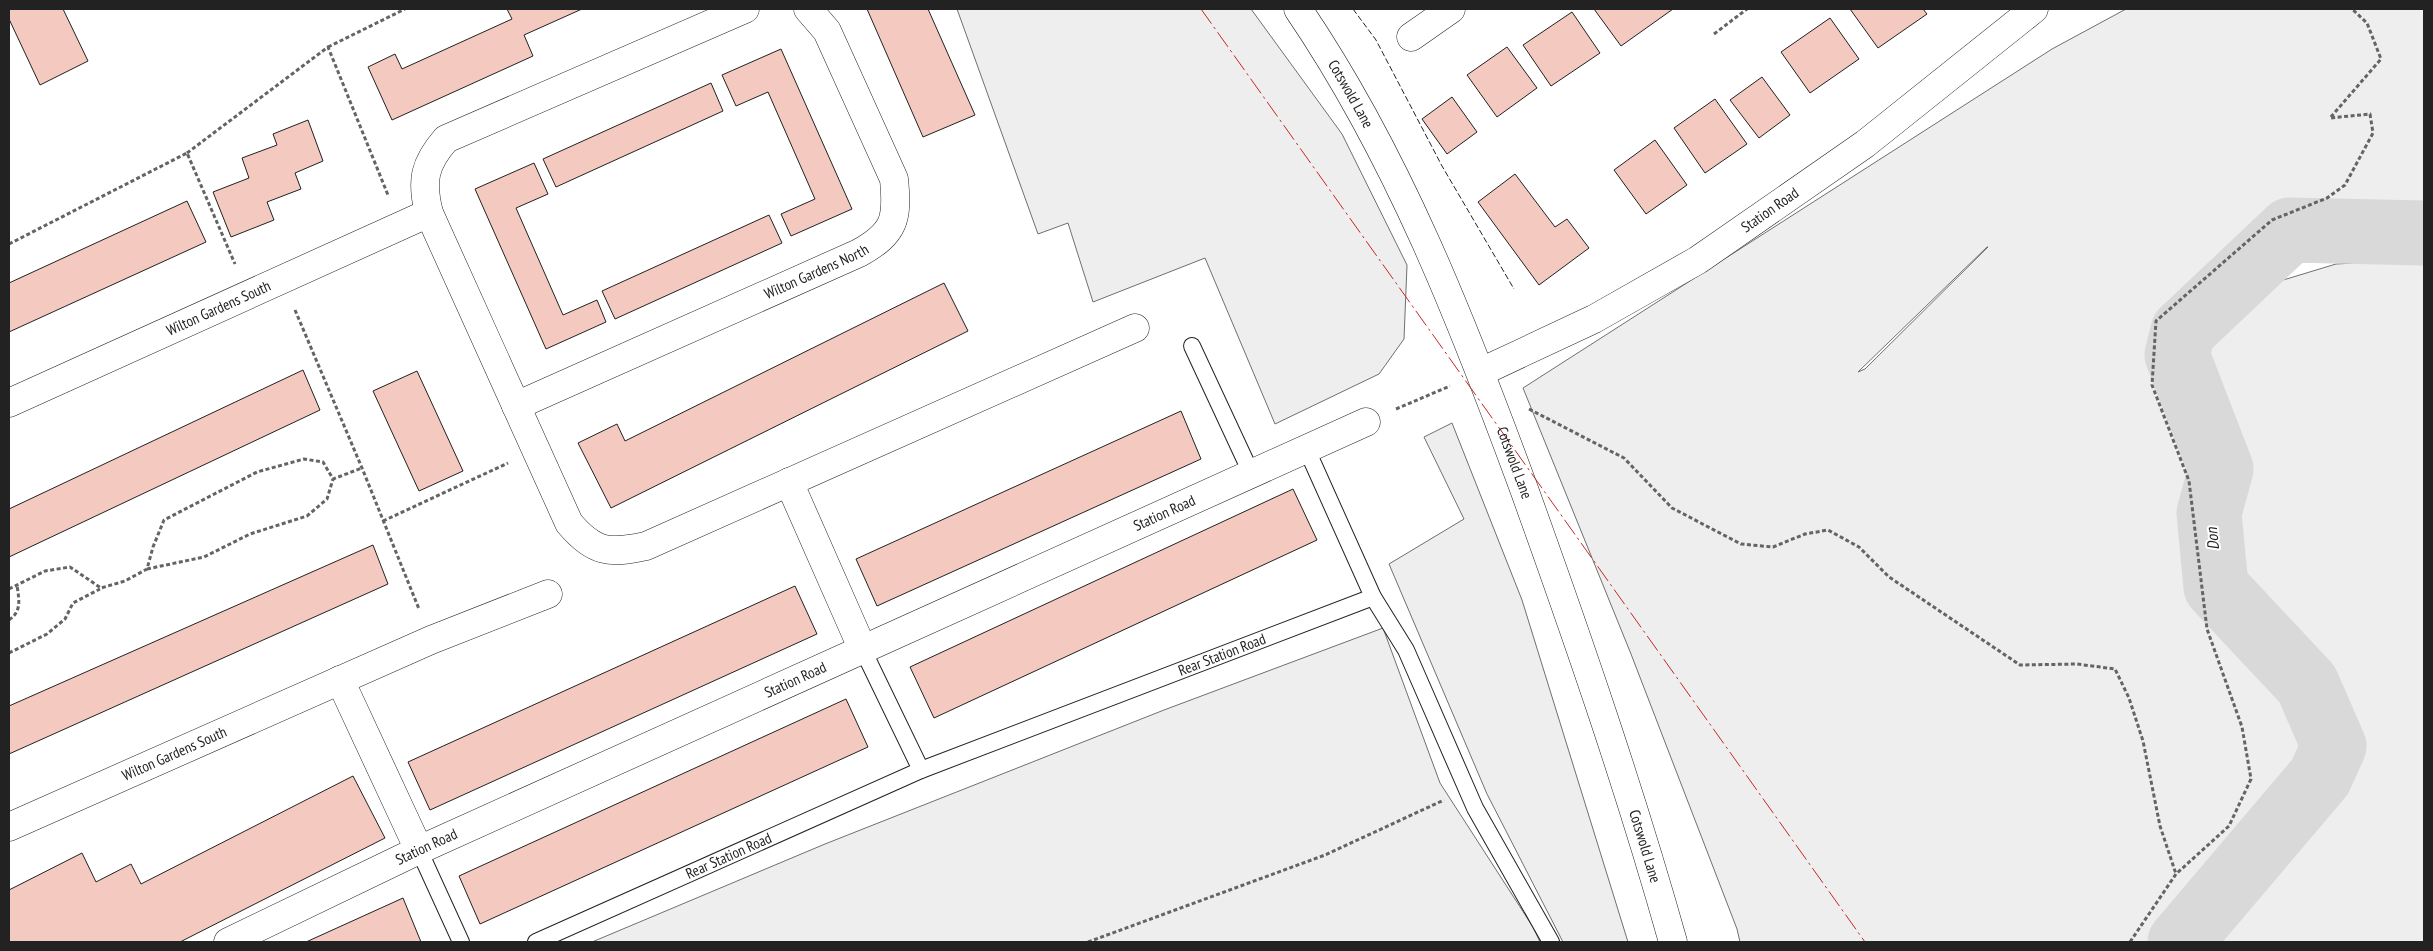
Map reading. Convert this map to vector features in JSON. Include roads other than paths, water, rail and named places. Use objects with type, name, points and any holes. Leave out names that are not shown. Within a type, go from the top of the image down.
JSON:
[{"type":"street","points":[[745,9],[446,139],[431,156],[425,174],[424,193],[429,213],[569,523],[583,539],[600,549],[623,551],[646,546],[1135,328]]},
{"type":"street","name":"Wilton Gardens North","points":[[516,406],[859,252],[879,241],[892,224],[897,204],[894,179],[827,32],[808,9]]},
{"type":"street","name":"Cotswold Lane","points":[[1298,9],[1365,118],[1402,188],[1484,380],[1577,636],[1673,942]]},
{"type":"street","points":[[1411,37],[1451,9]]},
{"type":"street","name":"Station Road","points":[[1484,380],[1698,260],[1865,144],[2034,9]]},
{"type":"street","name":"Wilton Gardens South","points":[[9,403],[429,213]]},
{"type":"street","name":"Station Road","points":[[228,942],[419,850],[1366,422]]},
{"type":"street","points":[[789,482],[864,650]]},
{"type":"street","name":"Wilton Gardens South","points":[[9,827],[432,640],[548,594]]},
{"type":"street","points":[[340,680],[419,850]]},
{"type":"lane","points":[[1192,346],[1252,475]]},
{"type":"lane","points":[[1307,450],[1373,597],[1406,650],[1475,808],[1551,942]]},
{"type":"lane","name":"Rear Station Road","points":[[536,942],[921,770],[1373,597]]},
{"type":"lane","points":[[864,650],[921,770]]},
{"type":"lane","points":[[419,850],[461,942]]},
{"type":"waterway","name":"Don","points":[[2180,942],[2320,777],[2334,746],[2307,684],[2216,587],[2209,513],[2221,469],[2177,355],[2183,331],[2290,230],[2424,233]]}]
